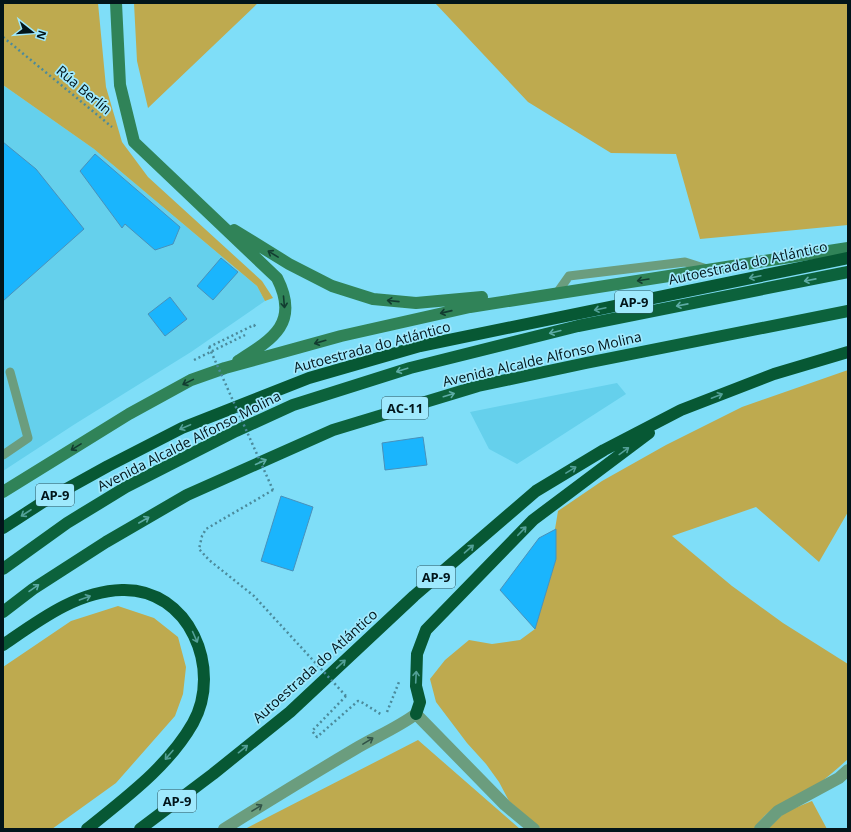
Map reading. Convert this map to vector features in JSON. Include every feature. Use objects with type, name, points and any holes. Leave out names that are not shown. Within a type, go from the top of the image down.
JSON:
[{"type":"highway","name":"Autoestrada do Atlántico","points":[[3,528],[43,502],[108,466],[182,428],[308,378],[420,346],[848,258]]},
{"type":"highway","name":"Avenida Alcalde Alfonso Molina","points":[[3,569],[67,524],[126,487],[236,431],[293,405],[410,368],[578,326],[848,272]]},
{"type":"highway","name":"Avenida Alcalde Alfonso Molina","points":[[3,612],[33,589],[106,542],[187,495],[333,430],[478,386],[594,361],[848,311]]},
{"type":"highway","name":"Autoestrada do Atlántico","points":[[140,829],[213,774],[290,712],[414,596],[536,492],[604,450],[681,410],[774,374],[848,352]]},
{"type":"highway","points":[[416,714],[420,702],[416,686],[417,654],[426,630],[533,520],[681,410]]},
{"type":"highway","points":[[3,645],[55,611],[86,597],[121,590],[135,590],[148,594],[171,606],[186,621],[197,640],[203,661],[205,677],[204,692],[193,722],[170,754],[140,785],[87,829]]},
{"type":"main road","points":[[116,3],[120,85],[134,142],[277,278],[282,289],[285,303],[284,315],[281,327],[276,334],[258,349],[225,368]]},
{"type":"main road","points":[[217,220],[289,264],[332,286],[373,299],[416,303],[489,297],[521,291],[557,293]]},
{"type":"main road","points":[[3,492],[129,414],[191,380],[225,368],[341,336],[470,307],[848,248]]},
{"type":"street","points":[[224,829],[378,735],[400,726],[416,714],[505,805],[534,829]]},
{"type":"street","points":[[760,829],[778,811],[839,778],[848,770]]},
{"type":"lane","points":[[3,455],[28,438],[10,372]]},
{"type":"path","name":"Rúa Berlín","points":[[3,37],[116,130],[134,142]]},
{"type":"path","points":[[257,330],[254,325],[209,347],[273,490],[206,529],[202,536],[199,549],[201,553],[254,596],[346,696],[312,731],[317,737],[358,701],[385,716],[399,680]]},
{"type":"path","points":[[189,362],[250,333]]},
{"type":"shaded area","points":[[3,3],[98,3],[106,87],[122,142],[148,177],[262,281],[273,298],[265,301],[257,286],[94,149],[3,85]]},
{"type":"shaded area","points":[[134,3],[258,3],[148,108],[137,61]]},
{"type":"shaded area","points":[[435,3],[848,3],[848,225],[700,239],[676,154],[611,153],[528,102]]},
{"type":"shaded area","points":[[3,85],[94,149],[257,286],[265,301],[191,352],[75,424],[3,471]]},
{"type":"shaded area","points":[[848,370],[848,512],[819,562],[756,507],[672,536],[732,586],[783,623],[848,664],[848,759],[817,785],[767,813],[754,829],[541,829],[509,801],[499,782],[486,764],[467,743],[436,702],[430,679],[445,660],[469,640],[492,644],[520,640],[535,629],[556,559],[555,529],[558,511],[602,481],[666,445],[742,407]]},
{"type":"shaded area","points":[[617,383],[626,394],[517,464],[489,449],[470,412]]},
{"type":"shaded area","points":[[118,606],[154,618],[178,637],[186,667],[183,694],[175,716],[116,783],[52,829],[3,829],[3,667],[71,621]]},
{"type":"shaded area","points":[[418,740],[520,829],[245,829]]},
{"type":"shaded area","points":[[812,801],[827,829],[768,829],[785,812]]},
{"type":"building","points":[[3,142],[36,169],[84,229],[3,301]]},
{"type":"building","points":[[95,154],[180,227],[173,244],[155,250],[125,224],[122,228],[80,171]]},
{"type":"building","points":[[221,258],[238,272],[213,300],[197,286]]},
{"type":"building","points":[[170,297],[187,319],[165,336],[148,314]]},
{"type":"building","points":[[423,437],[427,465],[385,470],[382,443]]},
{"type":"building","points":[[281,496],[313,507],[293,571],[261,561]]},
{"type":"building","points":[[556,529],[556,559],[535,629],[500,590],[539,538]]}]
